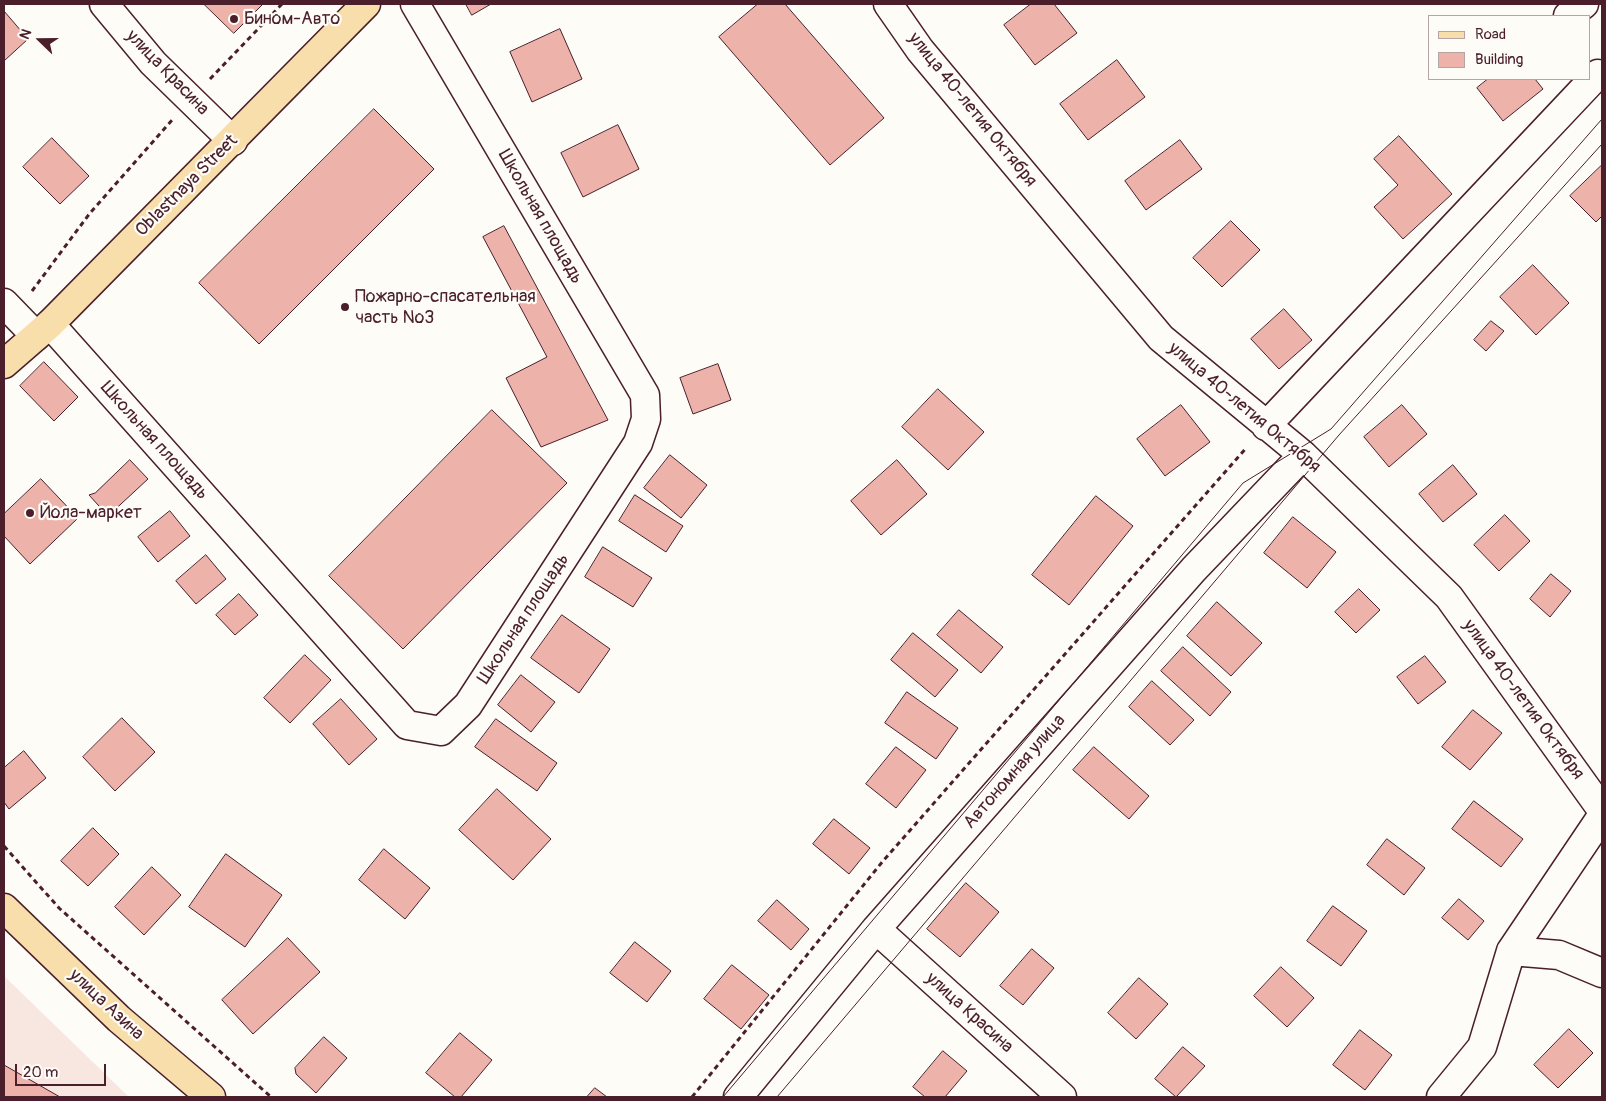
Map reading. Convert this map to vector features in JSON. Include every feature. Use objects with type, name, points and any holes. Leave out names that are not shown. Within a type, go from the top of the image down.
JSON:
[{"type":"main road","name":"Oblastnaya Street","points":[[4,364],[43,330],[233,141],[366,4]]},
{"type":"main road","name":"улица Азина","points":[[4,908],[119,1019],[211,1097]]},
{"type":"street","name":"улица Красина","points":[[104,4],[152,63],[233,141]]},
{"type":"street","name":"Школьная площадь","points":[[43,330],[407,725],[441,731],[468,705],[638,443],[646,419],[645,395],[415,4]]},
{"type":"street","name":"улица 40-летия Октября","points":[[888,4],[920,50],[1161,338],[1303,455],[1449,597],[1602,810]]},
{"type":"street","points":[[1558,4],[1567,15]]},
{"type":"street","points":[[1569,15],[1584,4]]},
{"type":"street","points":[[1266,426],[1589,80]]},
{"type":"street","points":[[9,309],[43,330]]},
{"type":"street","name":"Автономная улица","points":[[738,1097],[876,929],[1194,569],[1303,455]]},
{"type":"street","points":[[1441,1097],[1482,1047],[1511,951],[1602,816]]},
{"type":"street","name":"улица Красина","points":[[876,929],[1062,1097]]},
{"type":"street","points":[[1511,951],[1559,955],[1602,973]]},
{"type":"path","points":[[9,309],[190,99],[282,4]]},
{"type":"path","points":[[692,1097],[883,861],[1266,426]]},
{"type":"path","points":[[4,846],[60,908],[271,1097]]},
{"type":"shaded area","points":[[4,976],[129,1097],[4,1097]]},
{"type":"building","name":"Бином-Авто","points":[[204,4],[263,4],[234,33]]},
{"type":"building","points":[[466,4],[491,4],[472,15]]},
{"type":"building","points":[[758,4],[785,4],[884,118],[830,165],[719,37]]},
{"type":"building","points":[[1031,4],[1054,4],[1077,33],[1035,65],[1004,25]]},
{"type":"building","points":[[4,11],[28,39],[4,61]]},
{"type":"building","points":[[560,29],[582,79],[532,102],[510,52]]},
{"type":"building","points":[[1117,60],[1145,97],[1088,140],[1060,104]]},
{"type":"building","points":[[1487,80],[1536,80],[1543,89],[1503,121],[1477,88]]},
{"type":"building","points":[[374,109],[434,169],[259,344],[199,283]]},
{"type":"building","points":[[618,125],[639,169],[583,197],[561,153]]},
{"type":"building","points":[[1399,136],[1452,194],[1403,239],[1374,207],[1398,185],[1374,159]]},
{"type":"building","points":[[52,138],[89,176],[60,204],[23,167]]},
{"type":"building","points":[[1180,140],[1202,169],[1146,210],[1125,181]]},
{"type":"building","points":[[1602,165],[1602,216],[1596,222],[1570,196]]},
{"type":"building","points":[[1231,221],[1260,250],[1222,287],[1193,258]]},
{"type":"building","points":[[504,226],[608,420],[541,447],[506,378],[547,357],[483,237]]},
{"type":"building","points":[[1533,265],[1569,303],[1536,335],[1500,297]]},
{"type":"building","points":[[1284,309],[1312,340],[1279,369],[1251,339]]},
{"type":"building","points":[[1491,321],[1504,331],[1486,351],[1474,340]]},
{"type":"building","points":[[44,362],[78,397],[54,421],[20,386]]},
{"type":"building","points":[[718,364],[731,400],[693,414],[680,378]]},
{"type":"building","points":[[938,389],[984,432],[948,470],[902,427]]},
{"type":"building","points":[[1181,405],[1210,442],[1165,476],[1137,439]]},
{"type":"building","points":[[1402,405],[1427,434],[1389,467],[1364,437]]},
{"type":"building","points":[[492,410],[567,483],[403,649],[329,576]]},
{"type":"building","points":[[670,455],[707,485],[681,518],[644,488]]},
{"type":"building","points":[[130,460],[148,479],[108,516],[89,495],[95,493]]},
{"type":"building","points":[[897,460],[927,494],[881,535],[851,501]]},
{"type":"building","points":[[1453,465],[1477,494],[1443,522],[1419,494]]},
{"type":"building","points":[[41,479],[78,518],[30,564],[4,536],[4,514]]},
{"type":"building","points":[[635,495],[683,526],[666,552],[619,521]]},
{"type":"building","points":[[1096,496],[1133,526],[1069,605],[1032,575]]},
{"type":"building","points":[[170,511],[190,536],[158,562],[138,537]]},
{"type":"building","points":[[1505,515],[1530,541],[1499,571],[1474,545]]},
{"type":"building","points":[[1293,517],[1336,552],[1307,588],[1264,553]]},
{"type":"building","points":[[603,547],[652,578],[633,607],[585,577]]},
{"type":"building","points":[[206,555],[226,579],[196,604],[176,581]]},
{"type":"building","points":[[1551,574],[1571,591],[1550,617],[1530,599]]},
{"type":"building","points":[[1359,589],[1380,610],[1356,633],[1335,612]]},
{"type":"building","points":[[239,594],[258,615],[235,635],[216,615]]},
{"type":"building","points":[[1217,602],[1262,643],[1231,676],[1187,636]]},
{"type":"building","points":[[959,610],[1003,647],[981,673],[937,635]]},
{"type":"building","points":[[562,615],[610,649],[579,693],[531,658]]},
{"type":"building","points":[[913,633],[958,670],[935,697],[891,660]]},
{"type":"building","points":[[1183,647],[1231,692],[1210,716],[1161,671]]},
{"type":"building","points":[[305,655],[331,680],[290,723],[264,698]]},
{"type":"building","points":[[1425,656],[1446,682],[1418,704],[1397,677]]},
{"type":"building","points":[[521,675],[555,702],[531,732],[498,705]]},
{"type":"building","points":[[1152,681],[1194,720],[1170,745],[1129,707]]},
{"type":"building","points":[[907,692],[958,728],[936,759],[885,723]]},
{"type":"building","points":[[341,699],[377,739],[349,765],[313,724]]},
{"type":"building","points":[[1473,710],[1502,733],[1470,770],[1442,747]]},
{"type":"building","points":[[122,718],[155,752],[115,791],[83,757]]},
{"type":"building","points":[[496,719],[557,763],[537,791],[475,747]]},
{"type":"building","points":[[896,747],[926,770],[896,808],[866,784]]},
{"type":"building","points":[[1094,747],[1149,796],[1129,819],[1073,770]]},
{"type":"building","points":[[24,751],[46,778],[9,809],[4,802],[4,768]]},
{"type":"building","points":[[497,789],[551,839],[513,880],[459,830]]},
{"type":"building","points":[[1474,801],[1523,839],[1501,867],[1452,829]]},
{"type":"building","points":[[834,819],[870,848],[849,874],[813,844]]},
{"type":"building","points":[[93,828],[119,854],[88,886],[61,861]]},
{"type":"building","points":[[1387,839],[1425,868],[1404,895],[1367,865]]},
{"type":"building","points":[[384,849],[430,888],[405,919],[359,880]]},
{"type":"building","points":[[226,854],[282,895],[245,947],[189,907]]},
{"type":"building","points":[[152,867],[181,895],[144,935],[115,907]]},
{"type":"building","points":[[966,883],[999,912],[960,957],[927,929]]},
{"type":"building","points":[[1459,899],[1484,921],[1468,940],[1442,918]]},
{"type":"building","points":[[777,900],[809,929],[791,950],[758,921]]},
{"type":"building","points":[[1333,906],[1367,931],[1341,966],[1307,941]]},
{"type":"building","points":[[288,938],[320,972],[253,1034],[222,1000]]},
{"type":"building","points":[[635,942],[671,971],[647,1002],[610,973]]},
{"type":"building","points":[[1032,949],[1054,968],[1023,1005],[1000,986]]},
{"type":"building","points":[[732,965],[769,995],[741,1029],[704,999]]},
{"type":"building","points":[[1281,967],[1314,998],[1287,1027],[1254,996]]},
{"type":"building","points":[[1139,978],[1168,1004],[1136,1039],[1108,1013]]},
{"type":"building","points":[[1569,1029],[1593,1053],[1558,1088],[1534,1065]]},
{"type":"building","points":[[1360,1030],[1392,1055],[1365,1090],[1333,1065]]},
{"type":"building","points":[[460,1033],[492,1060],[461,1097],[455,1097],[426,1073]]},
{"type":"building","points":[[324,1037],[347,1058],[316,1093],[296,1074],[295,1068]]},
{"type":"building","points":[[1183,1047],[1205,1066],[1176,1097],[1155,1079]]},
{"type":"building","points":[[943,1051],[967,1071],[945,1097],[925,1097],[913,1087]]},
{"type":"building","points":[[4,1065],[60,1097],[4,1097]]},
{"type":"building","points":[[595,1088],[607,1097],[587,1097]]},
{"type":"tram line","points":[[723,1097],[1243,483],[1331,429],[1602,119]]},
{"type":"tram line","points":[[777,1097],[1339,435],[1602,144]]},
{"type":"place","name":"Бином-Авто","points":[[234,19]]},
{"type":"place","name":"Пожарно-спасательная часть №3","points":[[345,307]]},
{"type":"place","name":"Йола-маркет","points":[[30,513]]}]
